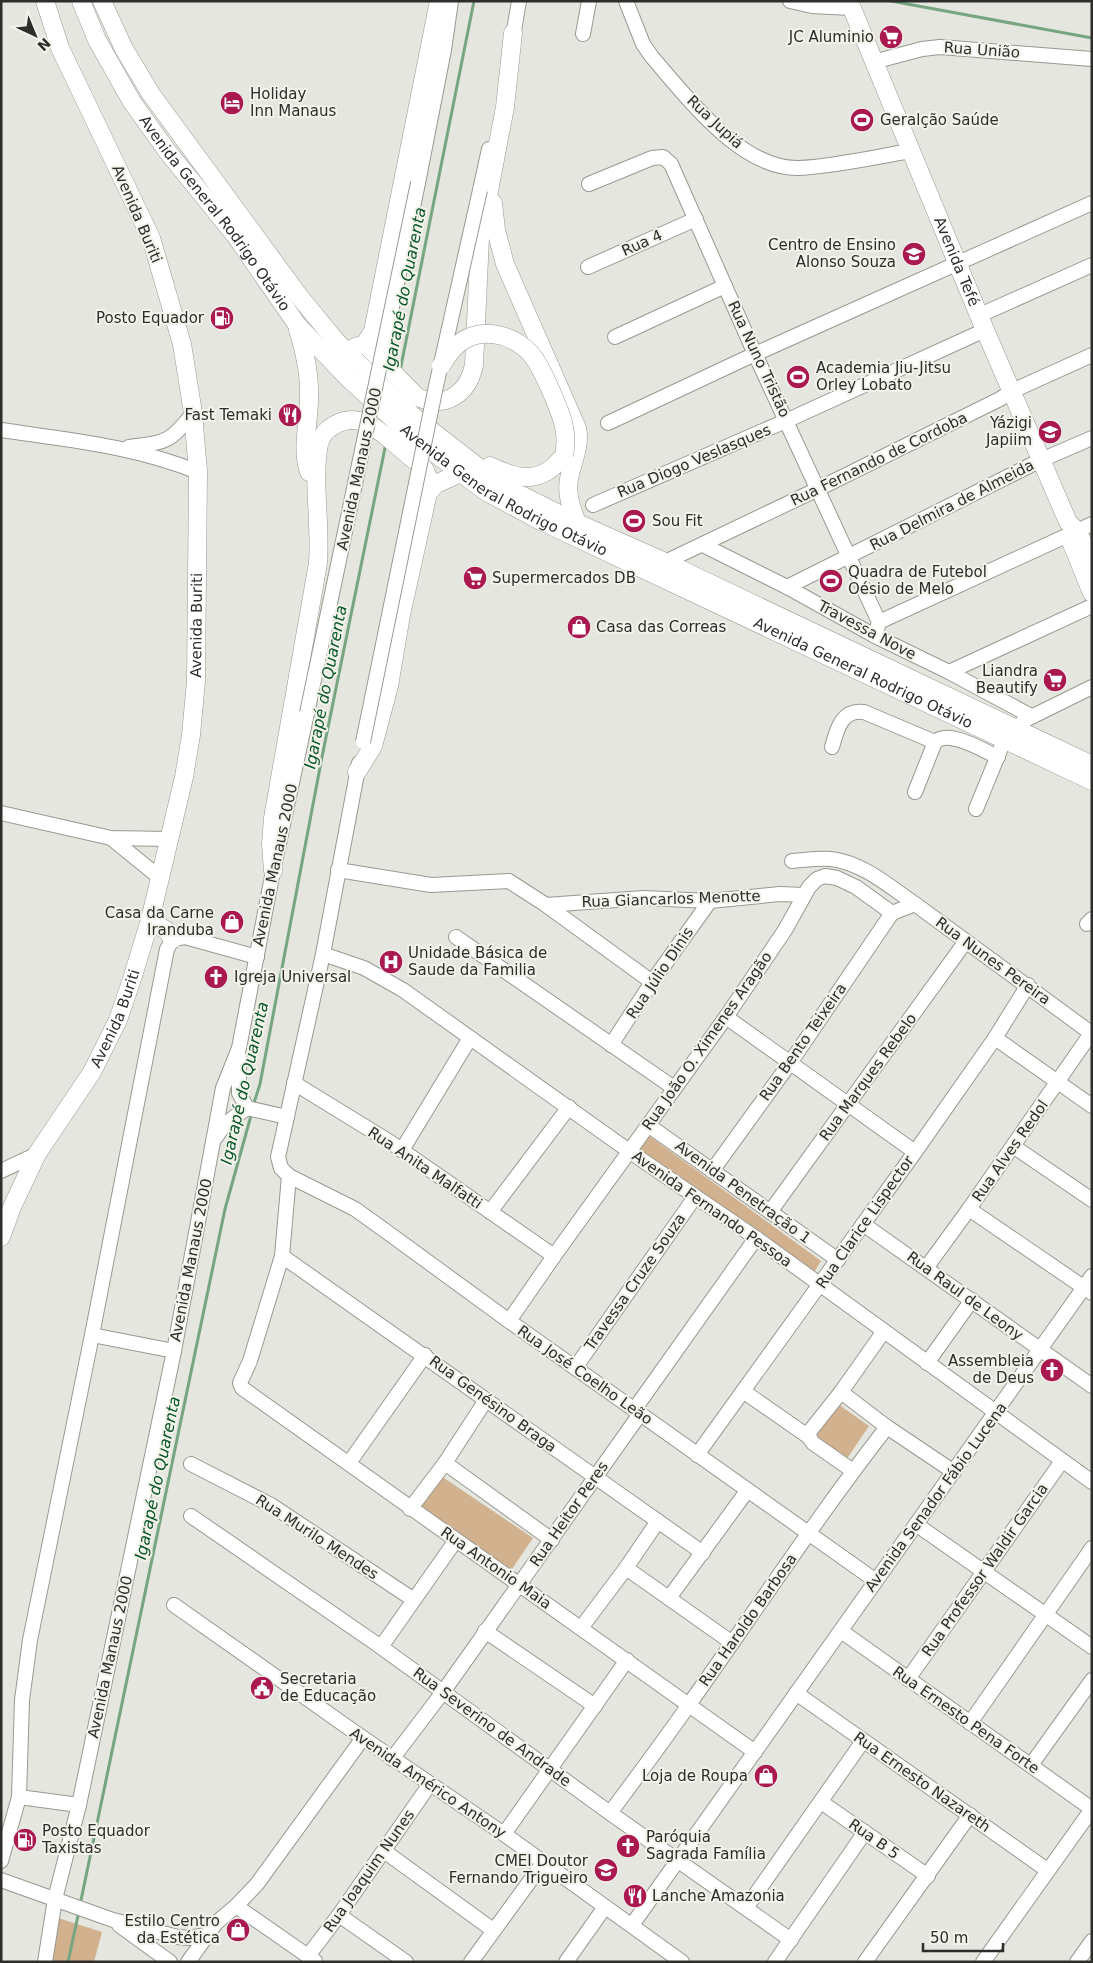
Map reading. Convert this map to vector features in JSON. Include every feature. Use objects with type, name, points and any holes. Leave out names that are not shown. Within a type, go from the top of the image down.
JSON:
[{"type":"main road","name":"Avenida Buriti","points":[[1,1237],[12,1207],[37,1154],[92,1072],[118,1020],[150,920],[186,768],[196,681],[198,472],[193,413],[182,344],[151,238],[60,48],[45,1]]},
{"type":"main road","name":"Avenida General Rodrigo Otávio","points":[[81,1],[97,40],[132,102],[167,151],[234,235],[298,326],[348,379],[378,406],[407,442],[460,473],[485,491],[537,519],[1009,733],[1092,765]]},
{"type":"main road","name":"Avenida General Rodrigo Otávio","points":[[102,1],[124,49],[151,94],[299,296],[335,340],[414,417],[509,488],[577,523],[665,562],[1009,733],[1092,781]]},
{"type":"main road","points":[[335,340],[351,347],[365,344],[373,331],[439,1]]},
{"type":"main road","name":"Avenida Tefé","points":[[850,5],[1042,460],[1092,561]]},
{"type":"main road","points":[[365,344],[417,397],[434,401],[448,400],[466,386],[472,376],[480,238],[505,107],[514,33]]},
{"type":"main road","points":[[492,176],[496,230],[504,264],[577,428],[578,448],[569,480],[568,493],[577,523]]},
{"type":"main road","points":[[298,326],[309,381],[305,435],[307,466],[318,499]]},
{"type":"main road","points":[[441,366],[450,352],[459,343],[473,337],[489,333],[504,336],[518,342],[531,354],[539,367],[561,414],[566,431],[564,455],[556,466],[543,474],[530,478],[505,473],[454,448]]},
{"type":"main road","points":[[273,871],[271,844],[273,818],[318,563],[320,532],[317,459],[322,436],[328,429],[339,422],[348,420],[372,424],[407,442],[428,474],[428,493],[401,614],[389,686],[373,746],[357,772]]},
{"type":"main road","points":[[428,493],[439,482],[460,473]]},
{"type":"main road","name":"Avenida Tefé","points":[[1076,528],[1092,592]]},
{"type":"main road","points":[[150,920],[167,931],[173,939]]},
{"type":"street","name":"Avenida Manaus 2000","points":[[44,1962],[60,1901],[174,1351],[223,1088],[239,1048],[273,871],[418,183],[444,50],[451,1]]},
{"type":"street","points":[[282,1256],[290,1176],[281,1168],[278,1157],[281,1116],[294,1083],[323,954],[363,742],[441,366],[514,33],[519,1]]},
{"type":"street","points":[[583,34],[589,1]]},
{"type":"street","name":"Rua Jupiá","points":[[626,1],[644,44],[652,57],[730,141],[757,158],[772,164],[798,168],[911,151]]},
{"type":"street","points":[[790,1],[812,6],[850,5]]},
{"type":"street","name":"Rua União","points":[[873,62],[922,49],[940,47],[1092,59]]},
{"type":"street","name":"Rua Nuno Tristão","points":[[589,184],[652,158],[662,157],[671,164],[755,354],[788,420],[849,556],[877,629]]},
{"type":"street","points":[[608,423],[755,354],[1092,203]]},
{"type":"street","name":"Rua 4","points":[[588,267],[696,219]]},
{"type":"street","name":"Rua Diogo Veslasques","points":[[593,505],[788,420],[983,323],[1092,265]]},
{"type":"street","points":[[615,337],[726,286]]},
{"type":"street","name":"Rua Fernando de Cordoba","points":[[665,562],[818,489],[1000,399],[1012,391],[1092,355]]},
{"type":"street","points":[[123,448],[162,442],[171,438],[193,413]]},
{"type":"street","points":[[1,430],[123,448],[170,461],[198,472]]},
{"type":"street","name":"Rua Delmira de Almeida","points":[[787,587],[1042,460],[1092,438]]},
{"type":"street","points":[[877,629],[1076,528]]},
{"type":"street","name":"Travessa Nove","points":[[702,545],[877,629],[949,672],[1031,716]]},
{"type":"street","points":[[949,672],[1092,606]]},
{"type":"street","points":[[976,809],[1009,733],[1031,716],[1092,688]]},
{"type":"street","points":[[832,747],[838,726],[846,715],[856,711],[864,712],[935,742]]},
{"type":"street","points":[[915,792],[935,742],[939,738],[947,736],[960,740],[998,757]]},
{"type":"street","points":[[1,813],[111,838],[169,839]]},
{"type":"street","points":[[111,838],[159,877]]},
{"type":"street","name":"Rua Nunes Pereira","points":[[792,861],[830,859],[853,864],[863,869],[915,904],[1092,1032]]},
{"type":"street","points":[[338,870],[431,884],[509,881],[546,905],[652,982]]},
{"type":"street","name":"Rua João O. Ximenes Aragão","points":[[509,1322],[554,1256],[726,1017],[795,914],[804,895],[817,879],[825,876],[837,878],[856,887],[892,913]]},
{"type":"street","name":"Rua Giancarlos Menotte","points":[[546,905],[644,898],[710,901],[780,894],[804,895]]},
{"type":"street","name":"Rua Júlio Dinis","points":[[611,1045],[652,982],[710,901]]},
{"type":"street","points":[[892,913],[915,904]]},
{"type":"street","name":"Rua Bento Teixeira","points":[[712,1170],[790,1062],[892,913]]},
{"type":"street","points":[[1,1861],[19,1797],[22,1700],[30,1640],[92,1335],[167,949],[173,939],[185,937],[256,957]]},
{"type":"street","points":[[456,937],[674,1088]]},
{"type":"street","name":"Rua Marques Rebelo","points":[[770,1212],[966,941]]},
{"type":"street","name":"Avenida Fernando Pessoa","points":[[323,954],[364,968],[384,979],[470,1038],[756,1238],[1092,1482]]},
{"type":"street","name":"Rua Clarice Lispector","points":[[697,1455],[915,1152],[995,1038],[1028,985]]},
{"type":"street","points":[[726,1017],[915,1152]]},
{"type":"street","name":"Rua Alves Redol","points":[[926,1268],[970,1209],[1092,1032]]},
{"type":"street","points":[[402,1150],[470,1038]]},
{"type":"street","points":[[995,1038],[1092,1106]]},
{"type":"street","points":[[239,1048],[239,1092],[249,1109]]},
{"type":"street","name":"Rua Anita Malfatti","points":[[294,1083],[402,1150],[554,1256]]},
{"type":"street","points":[[490,1212],[568,1107]]},
{"type":"street","points":[[213,1142],[225,1124],[249,1109],[281,1116]]},
{"type":"street","name":"Avenida Penetração 1","points":[[648,1125],[838,1260]]},
{"type":"street","points":[[1013,1146],[1092,1200]]},
{"type":"street","points":[[1,1170],[37,1154]]},
{"type":"street","name":"Rua José Coelho Leão","points":[[290,1176],[355,1209],[509,1322],[876,1581]]},
{"type":"street","name":"Travessa Cruze Souza","points":[[574,1368],[695,1196]]},
{"type":"street","points":[[970,1209],[1089,1286]]},
{"type":"street","name":"Rua Raul de Leony","points":[[863,1224],[1092,1386]]},
{"type":"street","name":"Rua Heitor Peres","points":[[392,1759],[443,1692],[552,1540],[756,1238]]},
{"type":"street","name":"Rua Genésino Braga","points":[[282,1256],[425,1355],[703,1553]]},
{"type":"street","name":"Rua Antonio Maia","points":[[282,1256],[250,1361],[240,1383],[245,1391],[755,1752]]},
{"type":"street","name":"Avenida Senador Fábio Lucena","points":[[632,1926],[1040,1350],[1089,1286]]},
{"type":"street","points":[[927,1363],[972,1300]]},
{"type":"street","points":[[809,1437],[810,1431],[841,1392],[884,1330]]},
{"type":"street","points":[[92,1335],[174,1351]]},
{"type":"street","points":[[349,1463],[425,1355]]},
{"type":"street","points":[[743,1391],[809,1437],[813,1443],[853,1471]]},
{"type":"street","points":[[841,1392],[886,1427],[954,1472]]},
{"type":"street","points":[[410,1509],[445,1463],[486,1400]]},
{"type":"street","name":"Rua Haroldo Barbosa","points":[[610,1814],[689,1705],[809,1532],[886,1427]]},
{"type":"street","name":"Rua Professor Waldir Garcia","points":[[908,1679],[1062,1460]]},
{"type":"street","points":[[445,1463],[552,1540]]},
{"type":"street","name":"Rua Murilo Mendes","points":[[191,1464],[271,1505],[414,1600]]},
{"type":"street","points":[[669,1598],[747,1490]]},
{"type":"street","name":"Rua Severino de Andrade","points":[[191,1516],[381,1647],[610,1814],[791,1940]]},
{"type":"street","points":[[580,1628],[626,1568],[658,1521]]},
{"type":"street","points":[[917,1525],[1092,1647]]},
{"type":"street","points":[[381,1647],[456,1540]]},
{"type":"street","points":[[970,1723],[1092,1548]]},
{"type":"street","points":[[626,1568],[731,1642]]},
{"type":"street","name":"Avenida Américo Antony","points":[[174,1604],[392,1759],[504,1834],[682,1962]]},
{"type":"street","points":[[485,1631],[595,1706]]},
{"type":"street","name":"Rua Ernesto Pena Forte","points":[[841,1631],[1092,1809]]},
{"type":"street","points":[[504,1834],[627,1660]]},
{"type":"street","points":[[1031,1765],[1092,1680]]},
{"type":"street","name":"Rua Ernesto Nazareth","points":[[796,1692],[1047,1870]]},
{"type":"street","points":[[188,1962],[206,1935],[257,1884],[363,1738]]},
{"type":"street","points":[[746,1908],[863,1741]]},
{"type":"street","name":"Rua Joaquim Nunes","points":[[312,1959],[339,1915],[430,1784]]},
{"type":"street","points":[[19,1797],[79,1806]]},
{"type":"street","name":"Rua B 5","points":[[821,1802],[928,1876]]},
{"type":"street","points":[[984,1962],[1047,1870],[1092,1809]]},
{"type":"street","points":[[865,1962],[970,1815]]},
{"type":"street","points":[[775,1962],[865,1832]]},
{"type":"street","points":[[384,1851],[493,1930]]},
{"type":"street","points":[[471,1962],[543,1863]]},
{"type":"street","points":[[1,1880],[112,1920],[178,1937],[189,1938],[206,1935]]},
{"type":"street","points":[[236,1906],[312,1959]]},
{"type":"street","points":[[566,1962],[605,1907]]},
{"type":"street","points":[[339,1915],[406,1962]]},
{"type":"street","points":[[112,1920],[170,1962]]},
{"type":"street","points":[[1078,1962],[1092,1942]]},
{"type":"shaded area","points":[[648,1135],[821,1261],[813,1274],[638,1150]]},
{"type":"shaded area","points":[[835,1402],[869,1426],[846,1460],[812,1436]]},
{"type":"shaded area","points":[[441,1476],[533,1538],[510,1572],[418,1509]]},
{"type":"shaded area","points":[[58,1918],[102,1932],[94,1962],[50,1962]]},
{"type":"waterway","name":"Igarapé do Quarenta","points":[[400,371],[474,1]]},
{"type":"waterway","points":[[891,1],[1092,38]]},
{"type":"waterway","name":"Igarapé do Quarenta","points":[[253,1106],[260,1084],[322,757],[386,443]]},
{"type":"waterway","name":"Igarapé do Quarenta","points":[[80,1905],[225,1209],[252,1112]]},
{"type":"waterway","name":"Igarapé do Quarenta","points":[[68,1962],[79,1911]]},
{"type":"place","name":"JC Aluminio","points":[[891,37]]},
{"type":"place","name":"Holiday Inn Manaus","points":[[232,103]]},
{"type":"place","name":"Geralção Saúde","points":[[862,120]]},
{"type":"place","name":"Centro de Ensino Alonso Souza","points":[[914,254]]},
{"type":"place","name":"Posto Equador","points":[[222,318]]},
{"type":"place","name":"Academia Jiu-Jitsu Orley Lobato","points":[[798,377]]},
{"type":"place","name":"Fast Temaki","points":[[290,415]]},
{"type":"place","name":"Yázigi Japiim","points":[[1050,432]]},
{"type":"place","name":"Sou Fit","points":[[634,521]]},
{"type":"place","name":"Supermercados DB","points":[[475,578]]},
{"type":"place","name":"Quadra de Futebol Oésio de Melo","points":[[831,581]]},
{"type":"place","name":"Casa das Correas","points":[[579,627]]},
{"type":"place","name":"Liandra Beautify","points":[[1055,680]]},
{"type":"place","name":"Casa da Carne Iranduba","points":[[232,922]]},
{"type":"place","name":"Unidade Básica de Saude da Familia","points":[[391,962]]},
{"type":"place","name":"Igreja Universal","points":[[216,977]]},
{"type":"place","name":"Assembleia de Deus","points":[[1052,1370]]},
{"type":"place","name":"Secretaria de Educação","points":[[262,1688]]},
{"type":"place","name":"Loja de Roupa","points":[[766,1776]]},
{"type":"place","name":"Posto Equador Taxistas","points":[[25,1840]]},
{"type":"place","name":"Paróquia Sagrada Família","points":[[628,1846]]},
{"type":"place","name":"CMEI Doutor Fernando Trigueiro","points":[[606,1870]]},
{"type":"place","name":"Lanche Amazonia","points":[[635,1896]]},
{"type":"place","name":"Estilo Centro da Estética","points":[[238,1930]]}]
